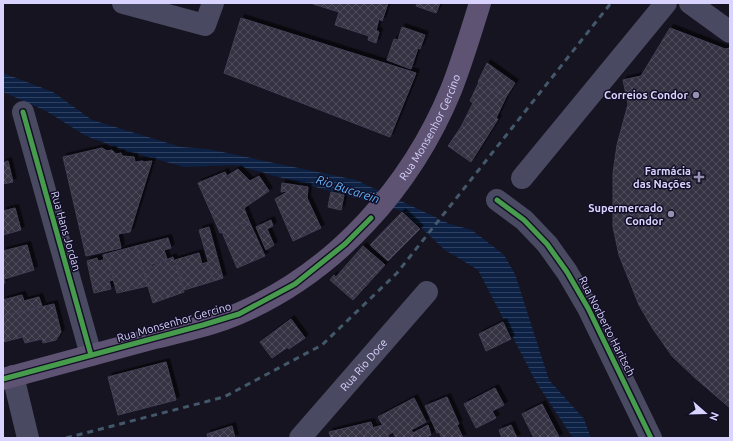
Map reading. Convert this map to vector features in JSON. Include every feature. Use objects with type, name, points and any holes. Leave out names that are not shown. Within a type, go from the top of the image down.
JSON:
[{"type":"main road","name":"Rua Monsenhor Gercino","points":[[8,377],[91,356],[239,314],[295,284],[322,263],[371,218],[399,183],[433,128],[450,90],[480,3]]},
{"type":"street","points":[[123,3],[206,25],[213,3]]},
{"type":"street","points":[[522,178],[666,3]]},
{"type":"street","points":[[690,3],[730,32]]},
{"type":"street","name":"Rua Hans Jordan","points":[[23,112],[91,356]]},
{"type":"street","name":"Rua Norberto Haritsch","points":[[497,200],[529,225],[547,244],[567,272],[588,308],[651,438]]},
{"type":"street","name":"Rua Rio Doce","points":[[300,438],[427,292]]},
{"type":"street","points":[[8,377],[28,438]]},
{"type":"water","name":"Rio Bucarein","points":[[3,73],[53,92],[92,120],[181,147],[208,149],[356,180],[450,224],[472,230],[504,255],[515,274],[549,380],[584,419],[591,438],[573,438],[536,382],[478,270],[445,250],[403,211],[235,165],[184,167],[127,151],[86,136],[46,111],[3,92]]},
{"type":"building","points":[[388,3],[382,21],[379,19],[376,30],[379,32],[376,43],[368,40],[369,36],[335,25],[339,12],[313,4]]},
{"type":"building","points":[[417,3],[440,3],[436,13],[416,6]]},
{"type":"building","points":[[241,18],[416,73],[390,137],[224,73]]},
{"type":"building","points":[[402,27],[425,35],[420,49],[418,48],[411,69],[387,60],[394,39],[398,40]]},
{"type":"building","name":"Supermercado Condor","points":[[670,28],[725,49],[730,48],[730,408],[672,356],[653,329],[639,305],[619,255],[613,227],[613,173],[617,145],[628,104],[623,80],[641,76]]},
{"type":"building","points":[[487,63],[515,83],[506,97],[478,82]]},
{"type":"building","points":[[479,82],[506,97],[496,118],[470,101]]},
{"type":"building","points":[[473,103],[498,119],[471,162],[448,146],[461,127]]},
{"type":"building","points":[[102,148],[107,151],[112,150],[116,154],[121,153],[122,156],[134,157],[135,162],[152,161],[130,232],[118,234],[121,248],[86,256],[63,157]]},
{"type":"building","points":[[8,161],[13,182],[3,184],[3,163]]},
{"type":"building","points":[[238,169],[250,181],[259,176],[269,191],[244,208],[249,221],[220,233],[198,183],[225,172],[227,176]]},
{"type":"building","points":[[282,183],[308,187],[307,198],[321,228],[293,241],[275,199],[287,192],[281,192]]},
{"type":"building","points":[[331,192],[344,195],[341,210],[328,207]]},
{"type":"building","points":[[15,208],[21,230],[3,235],[3,211]]},
{"type":"building","points":[[402,212],[420,229],[388,261],[370,245]]},
{"type":"building","points":[[271,220],[273,226],[267,229],[274,245],[266,250],[256,227]]},
{"type":"building","points":[[249,221],[265,256],[237,268],[222,232]]},
{"type":"building","points":[[209,227],[223,278],[214,281],[199,230]]},
{"type":"building","points":[[168,238],[171,248],[164,250],[167,259],[151,265],[151,267],[173,257],[184,292],[153,303],[136,246]]},
{"type":"building","points":[[27,245],[34,270],[4,279],[5,283],[3,284],[3,251]]},
{"type":"building","points":[[136,246],[148,286],[117,293],[106,254]]},
{"type":"building","points":[[363,246],[385,265],[353,300],[330,280],[334,275],[336,277]]},
{"type":"building","points":[[199,253],[202,264],[208,262],[214,281],[184,290],[175,260]]},
{"type":"building","points":[[106,254],[114,280],[109,281],[111,289],[94,293],[87,261],[97,258],[98,261],[104,260],[103,255]]},
{"type":"building","points":[[22,295],[24,301],[39,297],[42,306],[3,316],[3,300]]},
{"type":"building","points":[[54,304],[61,332],[56,340],[43,343],[42,339],[25,343],[23,337],[3,342],[3,316]]},
{"type":"building","points":[[291,319],[305,338],[272,358],[260,342]]},
{"type":"building","points":[[503,322],[511,339],[486,351],[479,334]]},
{"type":"building","points":[[166,362],[176,400],[118,415],[108,377]]},
{"type":"building","points":[[495,388],[504,405],[492,411],[496,418],[476,428],[464,404]]},
{"type":"building","points":[[447,397],[459,424],[457,425],[463,438],[442,438],[439,432],[437,433],[425,406]]},
{"type":"building","points":[[414,398],[426,422],[411,430],[413,433],[428,425],[431,435],[425,438],[396,438],[393,432],[388,435],[378,417]]},
{"type":"building","points":[[542,404],[558,435],[548,438],[534,438],[522,414]]},
{"type":"building","points":[[371,422],[373,428],[365,430],[367,438],[331,438],[329,432]]},
{"type":"building","points":[[383,425],[389,438],[367,438],[365,430]]},
{"type":"building","points":[[511,425],[517,438],[502,438],[499,430]]},
{"type":"building","points":[[232,426],[235,438],[208,438],[207,434]]},
{"type":"building","points":[[558,435],[559,438],[548,438]]},
{"type":"railway","points":[[66,438],[224,397],[322,345],[397,273],[611,3]]},
{"type":"cycle path","points":[[23,112],[91,355]]},
{"type":"cycle path","points":[[497,200],[524,220],[547,244],[567,272],[588,308],[651,438]]},
{"type":"cycle path","points":[[3,379],[239,314],[295,284],[345,244],[371,218]]},
{"type":"place","name":"Correios Condor","points":[[696,95]]},
{"type":"place","name":"Farmácia das Nações","points":[[699,177]]},
{"type":"place","name":"Supermercado Condor","points":[[671,214]]}]
